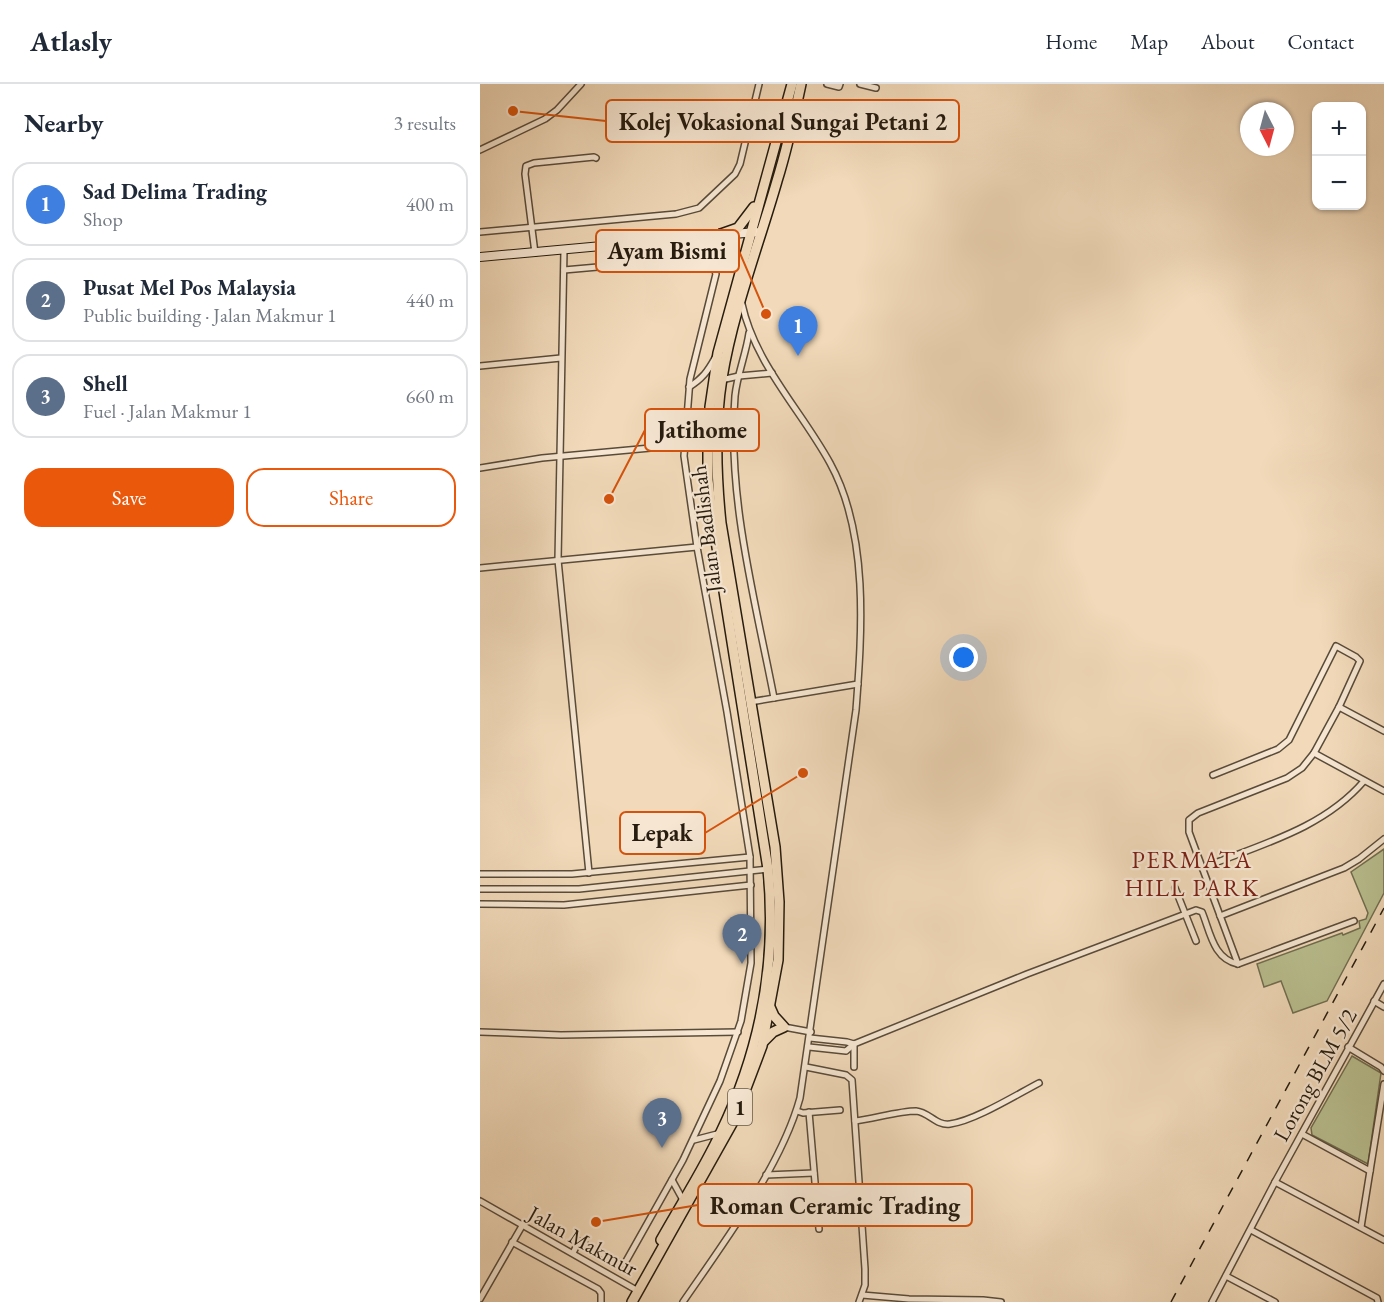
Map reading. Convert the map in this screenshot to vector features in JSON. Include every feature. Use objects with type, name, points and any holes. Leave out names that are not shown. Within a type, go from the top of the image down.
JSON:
[{"type":"main road","name":"Jalan Badlishah","points":[[773,868],[713,522],[708,480],[710,407],[718,353],[792,84]]},
{"type":"main road","name":"Jalan Badlishah","points":[[746,703],[716,481],[716,443],[721,380],[740,298],[786,151],[801,84]]},
{"type":"main road","points":[[739,272],[735,252],[721,234],[738,228],[752,212],[762,195]]},
{"type":"main road","name":"1","points":[[625,1302],[636,1290],[723,1144],[746,1092],[762,1042],[778,960],[779,903],[773,868]]},
{"type":"main road","name":"1","points":[[632,1302],[683,1200],[721,1132],[748,1065],[768,976],[773,868]]},
{"type":"main road","points":[[762,1042],[773,1032],[784,1027],[774,1016],[770,1007]]},
{"type":"street","points":[[480,150],[545,119],[557,110],[580,84]]},
{"type":"street","points":[[480,232],[676,214],[699,208],[729,182],[738,169],[759,84]]},
{"type":"street","points":[[827,84],[839,86]]},
{"type":"street","points":[[860,84],[876,88]]},
{"type":"street","points":[[535,253],[525,174],[526,166],[534,163],[596,158]]},
{"type":"street","points":[[480,257],[761,232]]},
{"type":"street","points":[[564,250],[558,560],[589,873]]},
{"type":"street","points":[[564,270],[699,258],[713,265],[716,274],[689,387],[683,445],[689,499],[725,701],[751,870],[751,963],[748,989],[738,1032],[720,1081],[694,1140],[625,1263],[621,1264],[579,1241],[573,1253]]},
{"type":"street","points":[[683,1302],[766,1175],[797,1111],[809,1047],[861,648],[859,585],[854,538],[845,497],[829,460],[772,373],[749,332],[740,298]]},
{"type":"street","points":[[749,332],[735,398],[737,497],[774,698]]},
{"type":"street","points":[[689,387],[699,381],[708,371],[718,353]]},
{"type":"street","points":[[480,366],[561,358]]},
{"type":"street","points":[[721,380],[772,373]]},
{"type":"street","points":[[480,468],[520,461],[683,445]]},
{"type":"street","points":[[480,568],[697,547]]},
{"type":"street","points":[[1213,775],[1278,749],[1289,740],[1336,646],[1360,661],[1339,707],[1314,753],[1302,768],[1287,778],[1198,813],[1189,820],[1189,832],[1238,964]]},
{"type":"street","points":[[746,703],[858,684]]},
{"type":"street","points":[[1339,707],[1384,731]]},
{"type":"street","points":[[1314,753],[1384,791]]},
{"type":"street","points":[[1202,868],[1318,820],[1352,795],[1364,781]]},
{"type":"street","points":[[1220,916],[1344,868],[1384,838]]},
{"type":"street","points":[[480,874],[589,873],[750,856]]},
{"type":"street","points":[[480,889],[579,889],[773,868]]},
{"type":"street","points":[[480,904],[564,905],[751,885]]},
{"type":"street","points":[[1175,888],[1196,941]]},
{"type":"street","points":[[809,1047],[846,1050],[854,1044],[1196,910],[1202,912],[1219,953],[1226,960],[1238,964],[1353,921]]},
{"type":"street","name":"Lorong BLM 5/2","points":[[1212,1302],[1384,984]]},
{"type":"street","points":[[1374,1001],[1384,1007]]},
{"type":"street","points":[[784,1027],[854,1044]]},
{"type":"street","points":[[480,1032],[561,1035],[738,1032]]},
{"type":"street","points":[[854,1044],[854,1067]]},
{"type":"street","points":[[1348,1047],[1384,1071]]},
{"type":"street","points":[[806,1067],[841,1073],[851,1079],[865,1269],[865,1285],[859,1302]]},
{"type":"street","points":[[855,1121],[918,1111],[931,1116],[940,1124],[947,1125],[963,1121],[1039,1083]]},
{"type":"street","points":[[1361,1227],[1384,1084]]},
{"type":"street","points":[[797,1111],[840,1110]]},
{"type":"street","points":[[809,1112],[819,1229]]},
{"type":"street","points":[[694,1140],[721,1132]]},
{"type":"street","points":[[1302,1134],[1370,1171]]},
{"type":"street","points":[[766,1175],[814,1173]]},
{"type":"street","points":[[672,1180],[683,1200]]},
{"type":"street","points":[[1275,1182],[1384,1240]]},
{"type":"street","name":"Jalan Makmur","points":[[480,1201],[636,1290]]},
{"type":"street","points":[[480,1299],[522,1226]]},
{"type":"street","points":[[1251,1230],[1377,1298],[1378,1302]]},
{"type":"street","points":[[512,1242],[598,1289],[601,1293],[601,1302]]},
{"type":"street","points":[[611,1274],[617,1262]]},
{"type":"street","points":[[1226,1276],[1275,1302]]},
{"type":"street","points":[[862,1295],[1000,1302]]},
{"type":"green space","points":[[1384,849],[1384,893],[1327,1001],[1293,1013],[1281,981],[1264,987],[1257,964],[1360,928],[1359,921],[1366,919],[1368,913],[1351,872]]},
{"type":"green space","points":[[1352,1056],[1381,1073],[1368,1164],[1312,1135],[1311,1128]]},
{"type":"railway","points":[[1171,1302],[1384,908]]},
{"type":"place","name":"Kolej Vokasional Sungai Petani 2","points":[[513,111]]},
{"type":"place","name":"Ayam Bismi","points":[[766,314]]},
{"type":"place","name":"Sad Delima Trading","points":[[798,356]]},
{"type":"place","name":"Jatihome","points":[[609,499]]},
{"type":"place","name":"Lepak","points":[[803,773]]},
{"type":"place","name":"Pusat Mel Pos Malaysia","points":[[742,964]]},
{"type":"place","name":"Shell","points":[[662,1148]]},
{"type":"place","name":"Roman Ceramic Trading","points":[[596,1222]]},
{"type":"district","name":"PERMATA HILL PARK","points":[[1192,873]]}]
